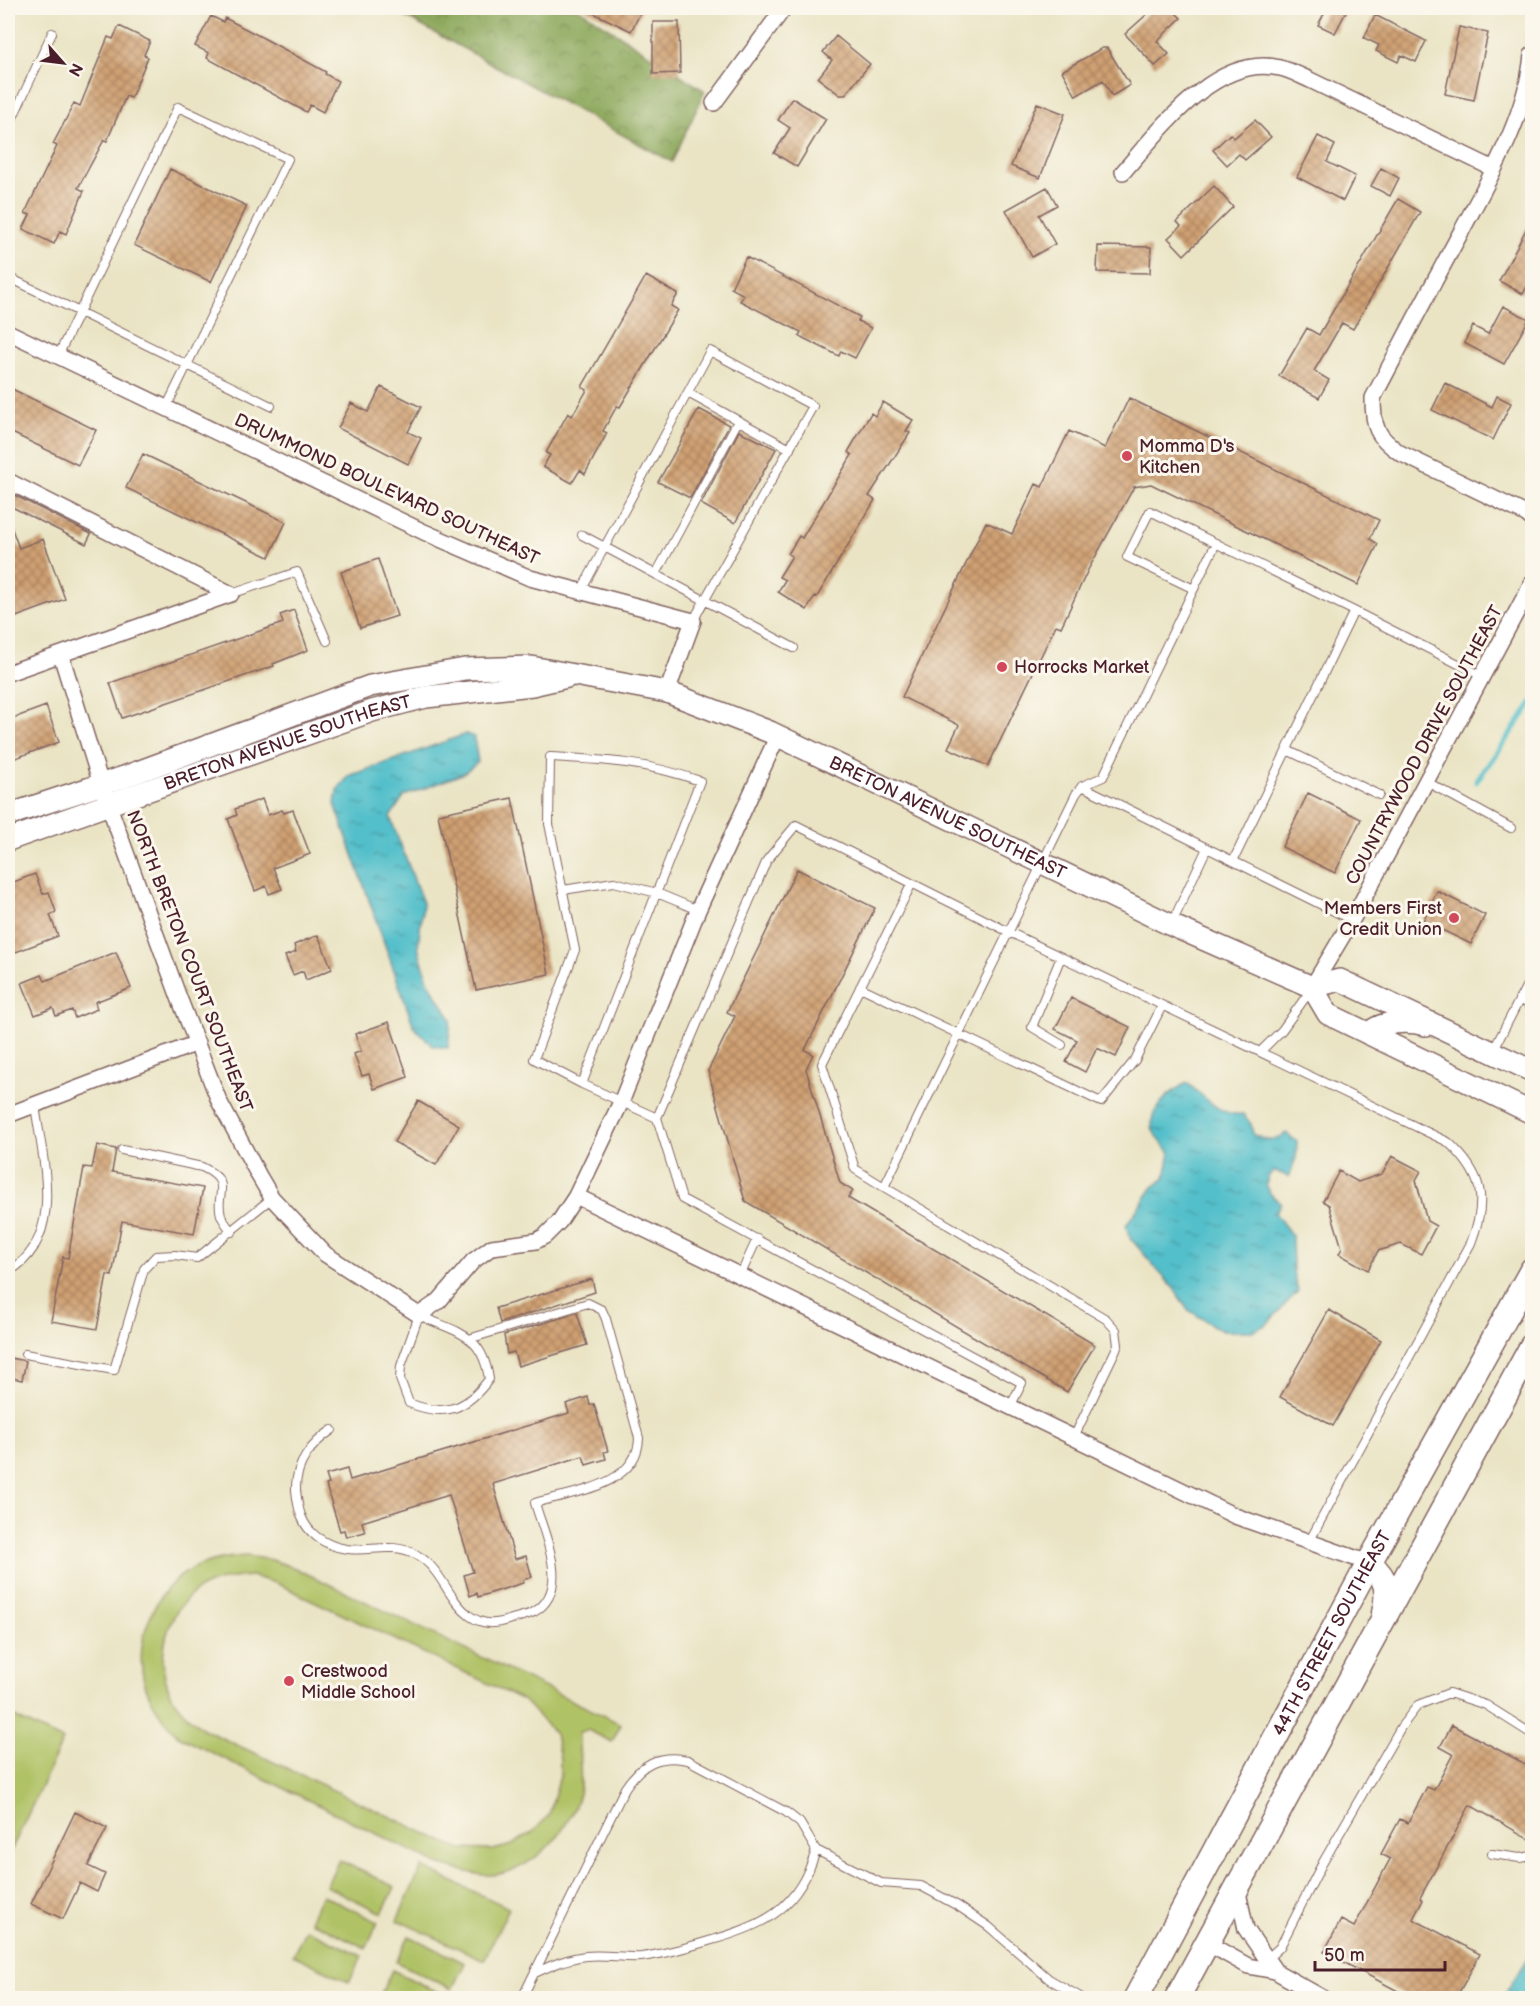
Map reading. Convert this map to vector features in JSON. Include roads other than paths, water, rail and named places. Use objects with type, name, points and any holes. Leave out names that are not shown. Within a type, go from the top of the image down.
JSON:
[{"type":"main road","name":"BRETON AVENUE SOUTHEAST","points":[[8,816],[370,686],[417,676],[493,666],[531,667],[667,692],[778,735],[1171,925],[1312,987]]},
{"type":"main road","name":"BRETON AVENUE SOUTHEAST","points":[[8,840],[372,711],[426,697],[532,685],[574,676]]},
{"type":"main road","points":[[1533,1071],[1340,980],[1312,987],[1328,1014],[1533,1113]]},
{"type":"main road","points":[[1369,1034],[1374,1029],[1396,1023],[1417,1023],[1447,1030]]},
{"type":"main road","name":"44TH STREET SOUTHEAST","points":[[1136,1998],[1369,1563],[1533,1270]]},
{"type":"main road","name":"44TH STREET SOUTHEAST","points":[[1177,1998],[1531,1353]]},
{"type":"main road","points":[[1408,1494],[1408,1526],[1412,1538],[1423,1547]]},
{"type":"main road","points":[[1369,1563],[1383,1574],[1386,1586],[1381,1624]]},
{"type":"main road","points":[[1196,1886],[1200,1930],[1207,1943]]},
{"type":"street","points":[[714,103],[784,8]]},
{"type":"street","points":[[1533,55],[1531,70],[1519,107],[1494,169],[1373,398],[1373,422],[1384,442],[1400,453],[1533,519]]},
{"type":"street","points":[[1123,172],[1154,136],[1196,95],[1227,73],[1251,66],[1281,68],[1310,80],[1494,169]]},
{"type":"street","name":"DRUMMOND BOULEVARD SOUTHEAST","points":[[8,332],[424,532],[530,578],[693,621]]},
{"type":"street","points":[[8,481],[231,594]]},
{"type":"street","name":"COUNTRYWOOD DRIVE SOUTHEAST","points":[[1312,987],[1352,920],[1533,583]]},
{"type":"street","points":[[8,673],[231,594]]},
{"type":"street","points":[[667,692],[693,621]]},
{"type":"street","name":"NORTH BRETON COURT SOUTHEAST","points":[[61,655],[101,784],[219,1101],[272,1198],[325,1254],[419,1315]]},
{"type":"street","points":[[419,1315],[439,1300],[473,1261],[492,1247],[536,1241],[560,1222],[576,1196],[622,1100],[698,909],[778,735]]},
{"type":"street","points":[[8,1115],[197,1043]]},
{"type":"street","points":[[576,1196],[1235,1516],[1369,1563]]},
{"type":"street","points":[[1237,1888],[1246,1929],[1271,1965],[1323,1998]]},
{"type":"street","points":[[1207,1943],[1248,1966],[1271,1965]]},
{"type":"lane","points":[[8,128],[52,33]]},
{"type":"lane","points":[[58,356],[178,107],[288,159],[165,408]]},
{"type":"lane","points":[[8,277],[272,406]]},
{"type":"lane","points":[[581,591],[710,351],[813,406],[693,621]]},
{"type":"lane","points":[[688,393],[790,449]]},
{"type":"lane","points":[[656,574],[738,421]]},
{"type":"lane","points":[[1194,589],[1127,557],[1150,511],[1484,677]]},
{"type":"lane","points":[[582,535],[794,648]]},
{"type":"lane","points":[[884,1187],[1076,794],[1082,786],[1103,777],[1216,543]]},
{"type":"lane","points":[[231,594],[297,572],[327,641]]},
{"type":"lane","points":[[1233,861],[1354,612]]},
{"type":"lane","points":[[1287,750],[1379,795]]},
{"type":"lane","points":[[582,1084],[700,782],[662,768],[622,760],[550,757],[549,824],[575,950],[534,1059],[582,1084],[622,1100],[657,1118]]},
{"type":"lane","points":[[1427,782],[1511,828]]},
{"type":"lane","points":[[1082,786],[1352,920]]},
{"type":"lane","points":[[1010,1407],[1022,1383],[682,1199],[657,1118],[767,860],[796,825],[1009,932],[1448,1142],[1467,1160],[1476,1174],[1481,1194],[1480,1220],[1471,1243],[1309,1542]]},
{"type":"lane","points":[[1171,925],[1207,848]]},
{"type":"lane","points":[[563,890],[614,882],[657,893],[698,909]]},
{"type":"lane","points":[[912,883],[822,1064],[855,1169],[1106,1319],[1116,1330],[1118,1345],[1074,1437]]},
{"type":"lane","points":[[1062,957],[1032,1027],[1062,1045]]},
{"type":"lane","points":[[1492,1052],[1533,975]]},
{"type":"lane","points":[[860,987],[1101,1102],[1136,1060],[1162,1006]]},
{"type":"lane","points":[[1260,1052],[1307,999],[1312,987]]},
{"type":"lane","points":[[1519,999],[1533,1006]]},
{"type":"lane","points":[[8,1272],[25,1261],[43,1226],[48,1197],[35,1105]]},
{"type":"lane","points":[[122,1150],[202,1167],[213,1173],[220,1182],[220,1214],[232,1232]]},
{"type":"lane","points":[[26,1354],[114,1370],[144,1269],[156,1256],[175,1255],[197,1258],[272,1198]]},
{"type":"lane","points":[[740,1276],[757,1239]]},
{"type":"lane","points":[[332,1430],[318,1439],[300,1467],[296,1485],[297,1500],[307,1529],[334,1548],[348,1551],[390,1548],[415,1553],[436,1570],[459,1607],[482,1623],[497,1625],[534,1611],[546,1601],[555,1576],[535,1503],[608,1482],[624,1473],[639,1454],[639,1438],[606,1319],[596,1305],[588,1303],[472,1338]]},
{"type":"lane","points":[[419,1315],[472,1338],[487,1362],[489,1379],[477,1395],[454,1410],[426,1410],[409,1403],[400,1379],[405,1347],[419,1315]]},
{"type":"lane","points":[[1271,1965],[1322,1864],[1401,1727],[1418,1705],[1449,1693],[1486,1706],[1533,1734]]},
{"type":"lane","points":[[522,1998],[625,1788],[645,1764],[673,1757],[688,1760],[786,1812],[800,1823],[816,1850],[881,1882],[921,1886],[958,1906],[988,1926],[1049,1979],[1082,1998]]},
{"type":"lane","points":[[535,1973],[559,1962],[587,1956],[640,1957],[680,1950],[750,1929],[774,1916],[796,1893],[810,1868],[816,1850]]},
{"type":"lane","points":[[1492,1854],[1520,1858],[1533,1856]]},
{"type":"water","points":[[466,734],[474,737],[478,762],[462,774],[404,796],[390,817],[423,903],[418,947],[428,981],[451,1019],[448,1048],[433,1046],[414,1027],[335,804],[337,790],[349,776]]},
{"type":"water","points":[[1187,1083],[1220,1109],[1243,1114],[1251,1124],[1253,1134],[1258,1137],[1274,1140],[1286,1133],[1297,1142],[1296,1158],[1289,1177],[1275,1171],[1269,1175],[1266,1184],[1269,1192],[1281,1204],[1275,1213],[1292,1236],[1293,1272],[1298,1291],[1266,1325],[1253,1331],[1222,1331],[1187,1309],[1175,1290],[1131,1239],[1126,1225],[1153,1187],[1165,1178],[1170,1153],[1153,1130],[1152,1123],[1157,1108],[1174,1091]]},
{"type":"water","points":[[1532,1950],[1532,1998],[1504,1998],[1507,1991]]},
{"type":"waterway","points":[[1476,782],[1532,703]]},
{"type":"place","name":"Momma D's Kitchen","points":[[1127,456]]},
{"type":"place","name":"Horrocks Market","points":[[1002,667]]},
{"type":"place","name":"Members First Credit Union","points":[[1454,918]]},
{"type":"place","name":"Crestwood Middle School","points":[[289,1681]]}]
